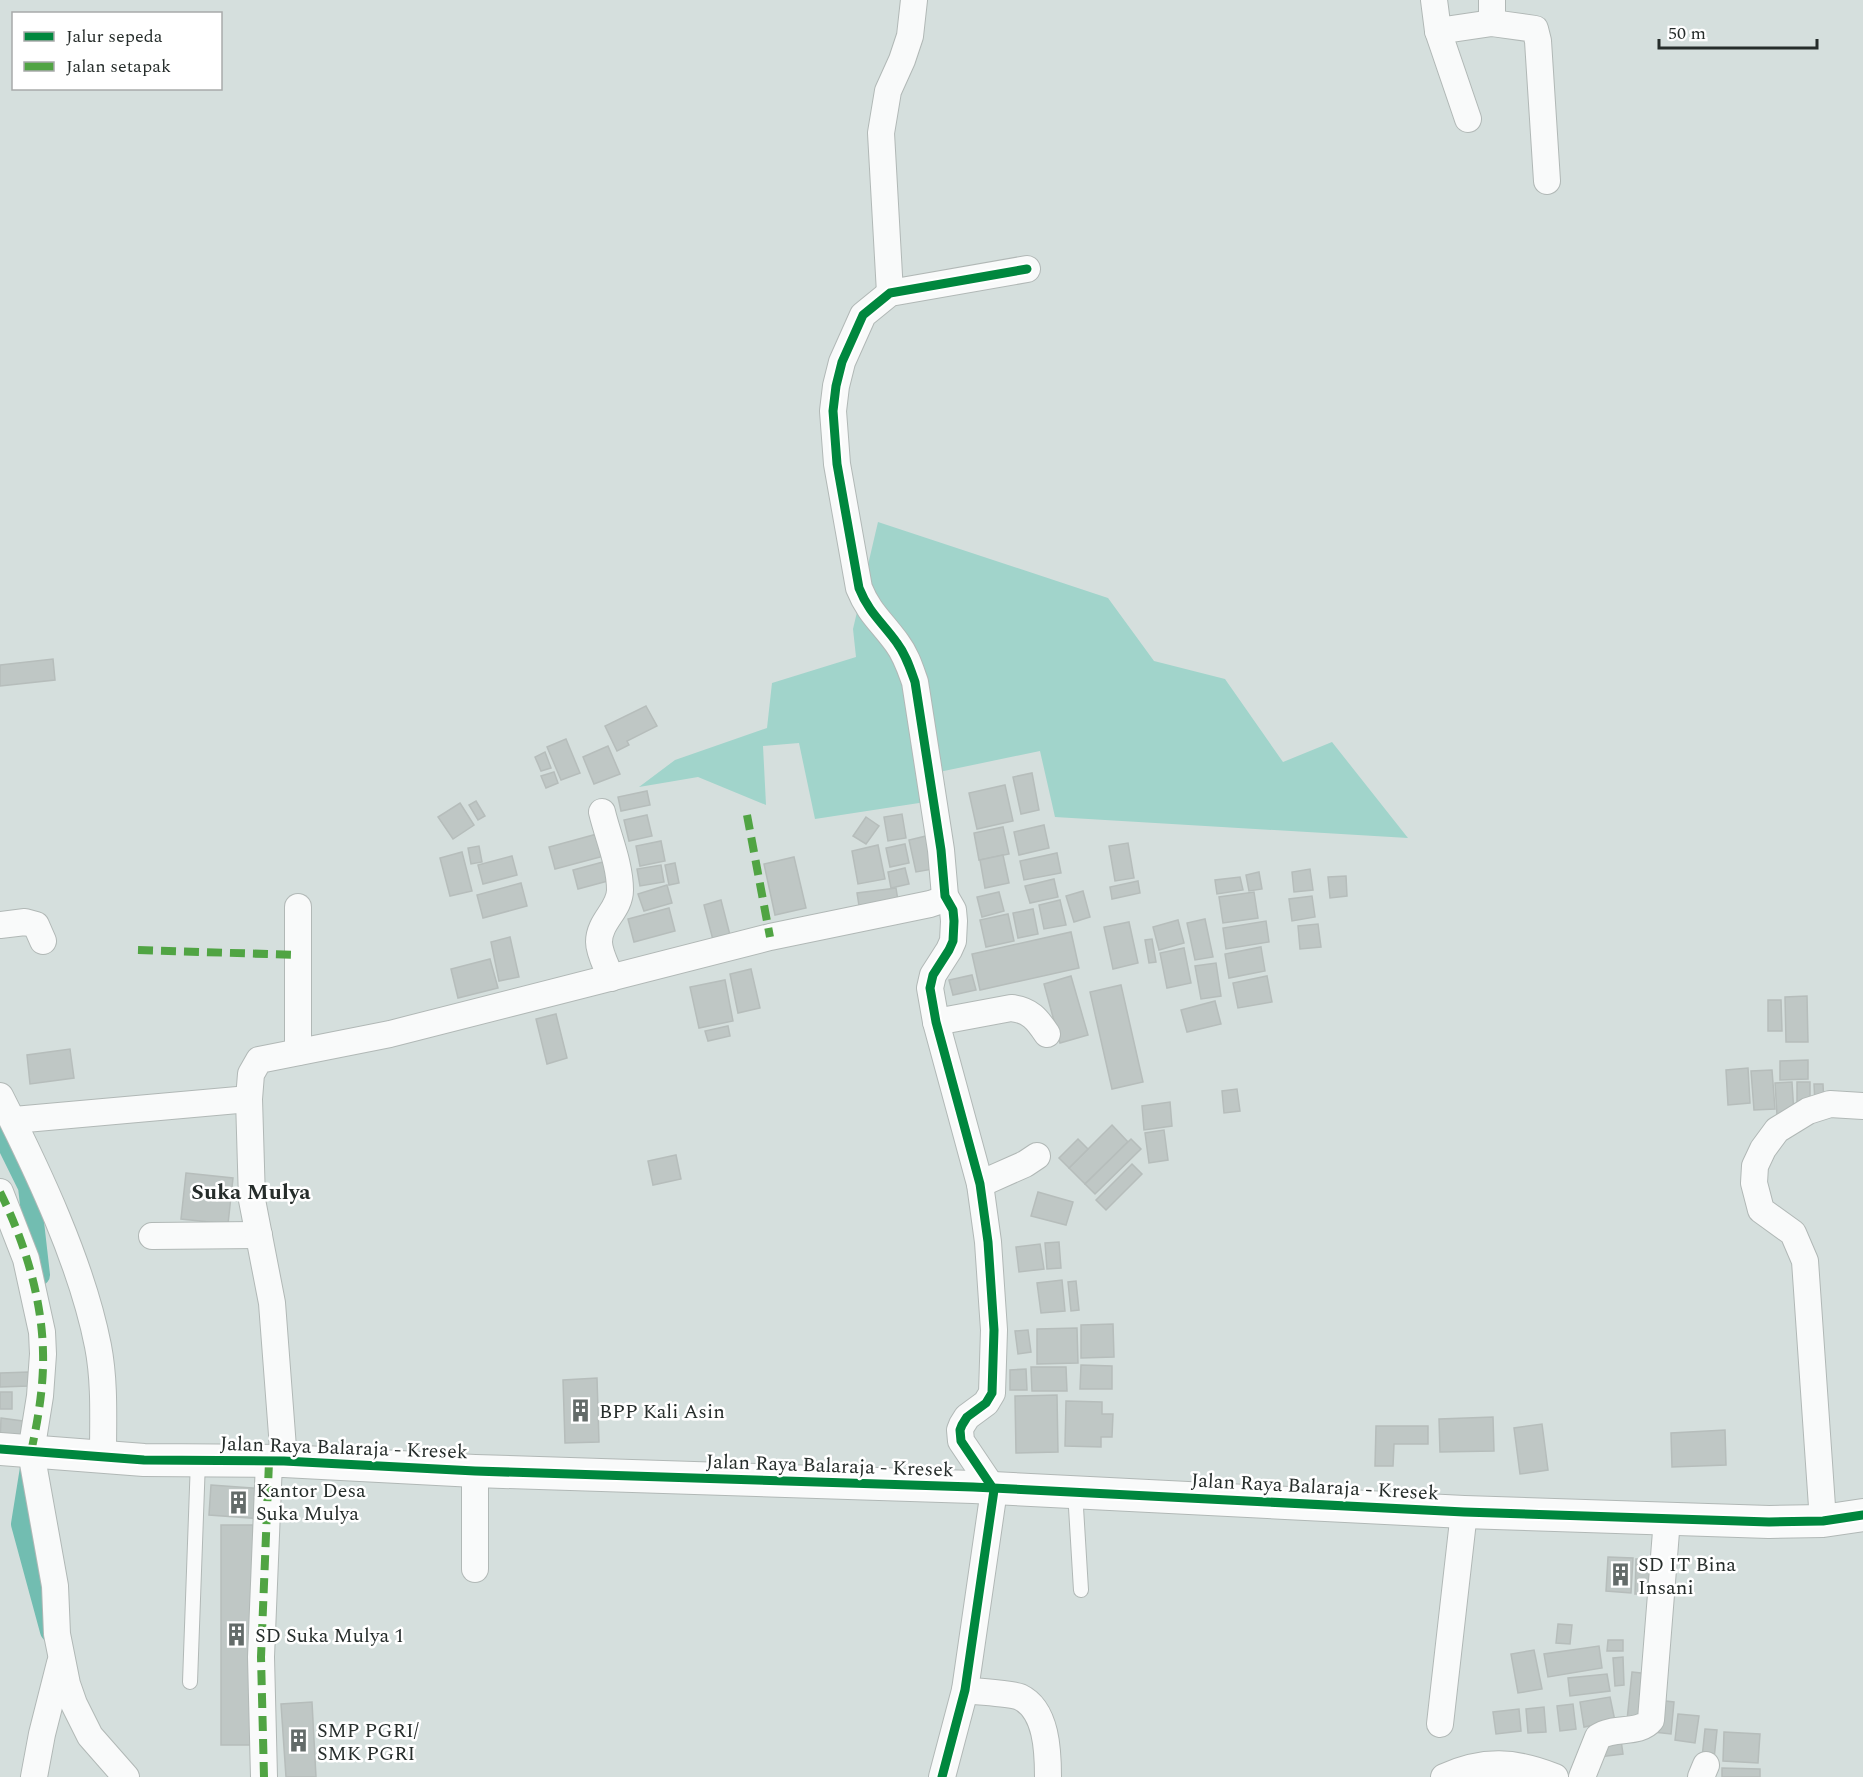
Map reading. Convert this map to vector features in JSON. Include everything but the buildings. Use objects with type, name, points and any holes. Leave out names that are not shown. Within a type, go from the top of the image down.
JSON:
[{"type":"street","points":[[890,293],[881,133],[888,91],[903,60],[910,36],[914,0]]},
{"type":"street","points":[[1434,0],[1438,31],[1467,119]]},
{"type":"street","points":[[1438,31],[1492,11],[1535,29],[1538,41],[1547,181]]},
{"type":"street","points":[[942,1777],[965,1690],[994,1490],[960,1441],[959,1436],[967,1417],[990,1398],[993,1386],[993,1308],[988,1242],[980,1184],[936,1022],[930,987],[933,975],[953,941],[952,910],[945,896],[938,830],[915,682],[909,662],[898,644],[866,605],[859,588],[837,464],[833,411],[842,362],[863,315],[890,293],[1027,268]]},
{"type":"street","points":[[602,812],[618,874],[620,893],[615,909],[604,921],[599,942],[611,978]]},
{"type":"street","points":[[264,1777],[261,1657],[277,1462],[272,1303],[252,1200],[249,1099],[251,1074],[259,1060],[390,1034],[770,937],[930,904],[945,896]]},
{"type":"street","points":[[298,907],[298,1052]]},
{"type":"street","points":[[0,925],[25,922],[36,925],[43,941]]},
{"type":"street","points":[[936,1022],[1011,1008],[1023,1009],[1034,1016],[1047,1034]]},
{"type":"street","points":[[93,1456],[103,1392],[98,1347],[70,1252],[6,1112],[249,1099]]},
{"type":"street","points":[[1823,1521],[1805,1261],[1793,1233],[1761,1210],[1754,1183],[1755,1166],[1763,1149],[1777,1130],[1808,1111],[1830,1104],[1863,1106]]},
{"type":"street","points":[[980,1184],[1026,1164],[1038,1156]]},
{"type":"street","points":[[0,1192],[26,1259],[42,1332],[43,1354],[37,1453],[55,1586],[57,1634],[67,1684],[90,1736],[126,1777]]},
{"type":"street","points":[[152,1236],[259,1235]]},
{"type":"street","name":"Jalan Raya Balaraja - Kresek","points":[[0,1449],[144,1460],[277,1462],[994,1490],[1075,1491],[1464,1512],[1769,1522],[1823,1521],[1863,1515]]},
{"type":"street","points":[[475,1471],[475,1569]]},
{"type":"street","points":[[1440,1724],[1464,1512]]},
{"type":"street","points":[[1582,1777],[1598,1737],[1613,1730],[1642,1728],[1651,1720],[1667,1519]]},
{"type":"street","points":[[34,1777],[42,1734],[62,1657]]},
{"type":"street","points":[[965,1690],[1020,1697],[1032,1707],[1043,1731],[1048,1755],[1048,1777]]},
{"type":"street","points":[[1444,1777],[1465,1768],[1484,1765],[1516,1765],[1555,1777]]},
{"type":"lane","points":[[190,1682],[198,1460]]},
{"type":"lane","points":[[1075,1491],[1081,1590]]},
{"type":"green space","points":[[878,522],[1108,598],[1154,661],[1225,679],[1283,762],[1332,742],[1408,838],[1055,817],[1040,751],[939,772],[945,799],[815,819],[799,743],[763,746],[766,805],[698,777],[639,787],[675,760],[767,728],[772,683],[856,657],[853,629]]},
{"type":"waterway","points":[[0,1128],[29,1187],[39,1275]]},
{"type":"waterway","points":[[31,1468],[22,1524],[51,1631]]},
{"type":"marked path","points":[[747,815],[770,937]]},
{"type":"marked path","points":[[138,950],[298,955]]},
{"type":"marked path","points":[[0,1192],[24,1249],[35,1290],[42,1332],[41,1390],[31,1452]]},
{"type":"marked path","points":[[264,1777],[261,1657],[269,1462]]},
{"type":"cycle path","points":[[942,1777],[965,1690],[994,1490],[961,1441],[960,1430],[967,1417],[986,1403],[992,1393],[994,1330],[988,1242],[980,1184],[936,1022],[930,988],[933,975],[953,941],[954,921],[953,910],[945,896],[941,850],[915,682],[900,648],[871,611],[859,588],[837,464],[833,411],[842,362],[863,315],[890,293],[1027,269]]},
{"type":"cycle path","points":[[0,1449],[144,1460],[284,1461],[475,1471],[973,1487],[1464,1512],[1769,1522],[1823,1521],[1863,1515]]},
{"type":"place","name":"BPP Kali Asin","points":[[581,1411]]},
{"type":"place","name":"Kantor Desa Suka Mulya","points":[[238,1502]]},
{"type":"place","name":"SD IT Bina Insani","points":[[1620,1575]]},
{"type":"place","name":"SD Suka Mulya 1","points":[[237,1635]]},
{"type":"place","name":"SMP PGRI/ SMK PGRI","points":[[299,1741]]},
{"type":"district","name":"Suka Mulya","points":[[251,1191]]}]
